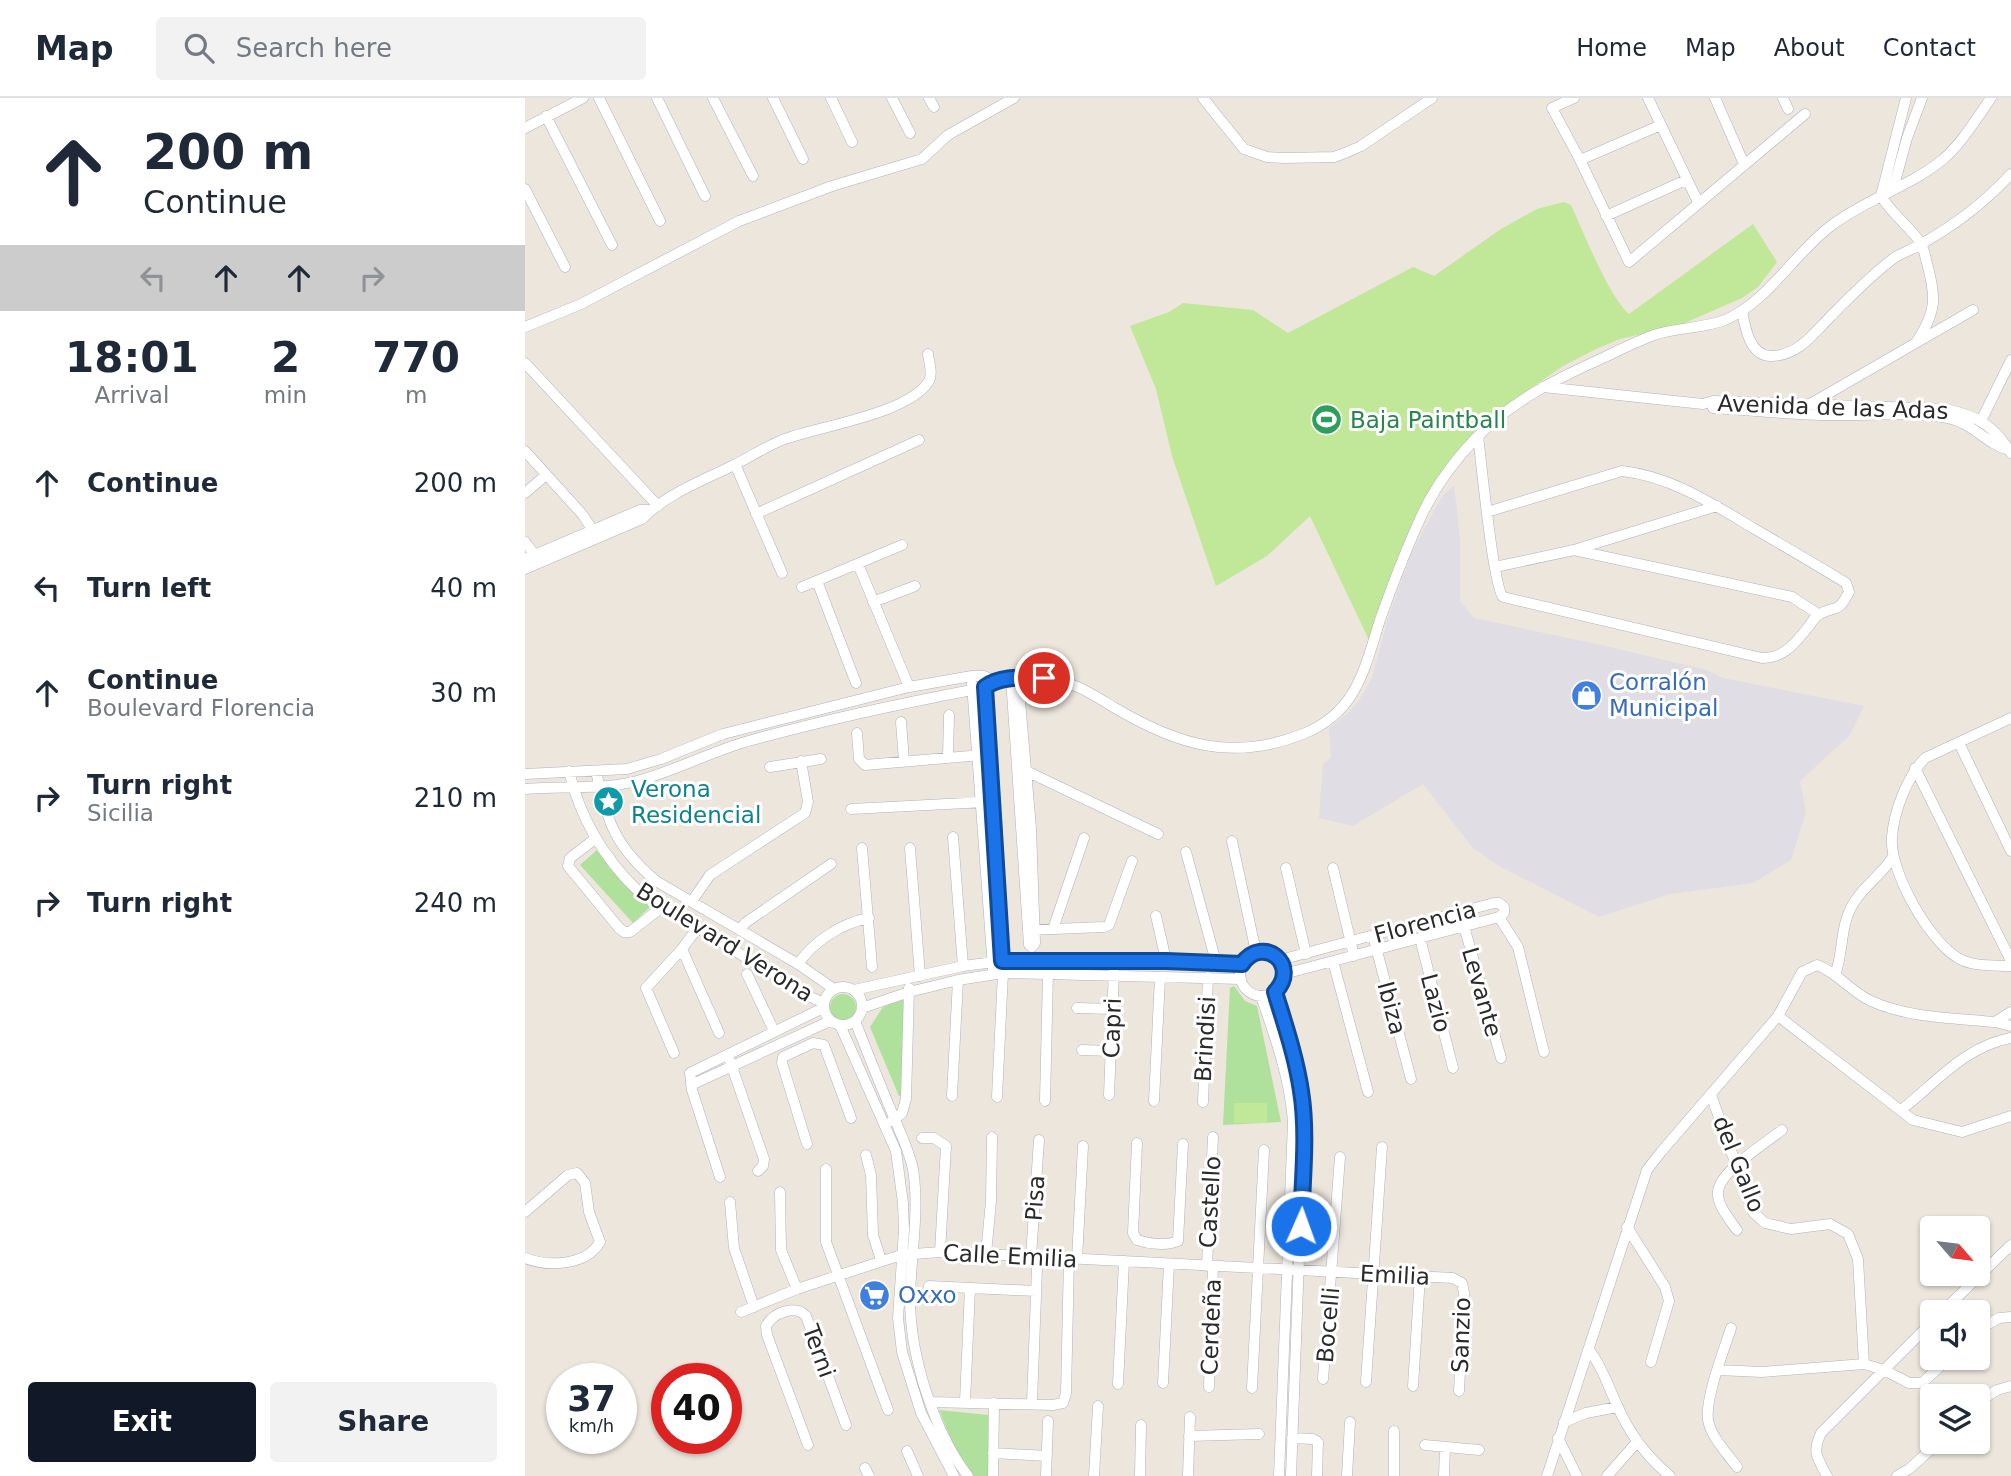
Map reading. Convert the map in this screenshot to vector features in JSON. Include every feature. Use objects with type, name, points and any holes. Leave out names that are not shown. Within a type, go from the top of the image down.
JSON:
[{"type":"street","points":[[525,128],[583,98]]},
{"type":"street","points":[[599,98],[660,221]]},
{"type":"street","points":[[657,98],[705,196]]},
{"type":"street","points":[[713,98],[753,176]]},
{"type":"street","points":[[773,98],[803,159]]},
{"type":"street","points":[[831,98],[852,142]]},
{"type":"street","points":[[892,98],[910,133]]},
{"type":"street","points":[[525,327],[581,304],[739,221],[832,186],[922,159],[948,135],[1011,98]]},
{"type":"street","points":[[1203,98],[1244,149],[1260,155],[1285,158],[1334,157],[1345,153],[1361,146],[1432,98]]},
{"type":"street","points":[[1574,98],[1552,108],[1629,262],[1805,114]]},
{"type":"street","points":[[1648,98],[1698,202]]},
{"type":"street","points":[[1715,98],[1744,164]]},
{"type":"street","points":[[1783,98],[1788,109]]},
{"type":"street","points":[[1906,98],[1881,195],[1922,244],[1935,301],[1932,315],[1917,341]]},
{"type":"street","points":[[1893,189],[1921,98]]},
{"type":"street","points":[[525,774],[596,771],[643,765],[723,734],[909,687],[972,676],[988,681],[1044,678],[1068,682],[1158,732],[1191,744],[1238,749],[1283,741],[1313,729],[1336,715],[1354,693],[1363,676],[1394,583],[1421,515],[1453,465],[1478,436],[1520,400],[1542,387],[1650,337],[1722,321],[1742,311],[1826,229],[1945,159],[1991,98]]},
{"type":"street","points":[[546,116],[612,245]]},
{"type":"street","points":[[1580,160],[1661,125]]},
{"type":"street","points":[[1742,311],[1755,350],[1762,355],[1785,354],[1796,350],[1872,275],[1992,195],[2011,174]]},
{"type":"street","points":[[1606,216],[1686,180]]},
{"type":"street","points":[[525,189],[565,267]]},
{"type":"street","points":[[1809,405],[1973,310]]},
{"type":"street","points":[[525,569],[640,510],[654,508],[781,440],[902,404],[929,380],[931,374],[928,354]]},
{"type":"street","points":[[1981,421],[2011,360]]},
{"type":"street","points":[[525,363],[654,508]]},
{"type":"street","name":"Avenida de las Adas","points":[[1542,387],[1703,404],[1712,408],[1827,415],[1932,416],[1962,422],[1999,448],[2010,452]]},
{"type":"street","name":"Avenida de las Adas","points":[[1703,404],[1713,401],[1947,409],[1981,421],[2005,440],[2010,452]]},
{"type":"street","points":[[1478,436],[1487,512],[1499,593],[1503,597],[1762,658],[1775,658],[1789,650],[1818,614],[1836,610],[1849,592],[1846,583],[1717,506],[1681,488],[1640,473],[1622,471],[1487,512]]},
{"type":"street","points":[[756,514],[919,440]]},
{"type":"street","points":[[525,452],[596,534]]},
{"type":"street","points":[[736,464],[782,573]]},
{"type":"street","points":[[525,493],[546,475]]},
{"type":"street","points":[[1495,567],[1574,550],[1717,506]]},
{"type":"street","points":[[525,542],[530,557],[596,534]]},
{"type":"street","points":[[802,587],[902,545]]},
{"type":"street","points":[[1574,550],[1792,597],[1818,614]]},
{"type":"street","points":[[858,564],[909,687]]},
{"type":"street","points":[[817,581],[856,683]]},
{"type":"street","points":[[873,602],[915,586]]},
{"type":"street","points":[[972,676],[981,802],[998,962]]},
{"type":"street","points":[[1015,678],[1031,930],[1109,925],[1132,862]]},
{"type":"street","points":[[525,789],[628,783],[748,741],[902,702],[973,690],[988,681]]},
{"type":"street","points":[[988,681],[999,976],[997,1097]]},
{"type":"street","points":[[949,715],[949,757]]},
{"type":"street","points":[[2011,718],[1925,758],[1915,768],[1896,818],[1892,838],[1893,857],[1925,924],[1944,949],[1970,963],[2011,967]]},
{"type":"street","points":[[901,722],[904,761]]},
{"type":"street","points":[[857,733],[859,760],[863,764],[989,755]]},
{"type":"street","points":[[1959,743],[2011,851]]},
{"type":"street","points":[[770,767],[821,759]]},
{"type":"street","points":[[692,901],[706,879],[717,869],[805,813],[808,802],[801,761]]},
{"type":"street","points":[[1915,768],[2011,961]]},
{"type":"street","points":[[1022,769],[1159,834]]},
{"type":"street","name":"Boulevard Verona","points":[[569,771],[595,839],[637,890],[823,1005]]},
{"type":"street","name":"Boulevard Verona","points":[[596,771],[606,815],[626,850],[656,881],[799,964],[834,989]]},
{"type":"street","points":[[851,809],[992,801]]},
{"type":"street","points":[[953,837],[963,966]]},
{"type":"street","points":[[1053,929],[1084,838]]},
{"type":"street","points":[[595,839],[570,858],[568,866],[619,928],[630,932],[662,907]]},
{"type":"street","points":[[1232,841],[1256,952]]},
{"type":"street","points":[[862,848],[873,968]]},
{"type":"street","points":[[910,848],[920,976]]},
{"type":"street","points":[[1187,852],[1216,962]]},
{"type":"street","points":[[1835,975],[1841,960],[1849,912],[1893,857]]},
{"type":"street","points":[[741,929],[745,923],[831,864]]},
{"type":"street","points":[[1286,868],[1306,954]]},
{"type":"street","points":[[1333,868],[1354,956]]},
{"type":"street","name":"Florencia","points":[[1280,960],[1494,903],[1504,907],[1504,913],[1499,917],[1284,974]]},
{"type":"street","points":[[1156,916],[1166,961]]},
{"type":"street","points":[[1499,917],[1518,947],[1544,1052]]},
{"type":"street","points":[[799,964],[823,940],[843,926],[869,918]]},
{"type":"street","name":"Levante","points":[[1464,926],[1501,1058]]},
{"type":"street","points":[[674,1053],[646,988],[698,927]]},
{"type":"street","name":"Ibiza","points":[[1373,936],[1411,1079]]},
{"type":"street","name":"Lazio","points":[[1420,938],[1453,1068]]},
{"type":"street","points":[[682,949],[719,1033]]},
{"type":"street","points":[[1256,952],[1267,952],[1280,960],[1283,982],[1275,992],[1261,996],[1248,991],[1241,979],[1242,964],[1246,958],[1256,952]]},
{"type":"street","name":"Capri","points":[[1109,1095],[1114,961]]},
{"type":"street","points":[[720,1177],[691,1085],[690,1073],[798,1020],[823,1005],[825,997],[834,989],[840,987],[854,990],[963,966],[998,962],[1166,961],[1242,964]]},
{"type":"street","points":[[1333,961],[1368,1092]]},
{"type":"street","points":[[1547,1476],[1590,1351],[1627,1227],[1653,1161],[1778,1016],[1797,979],[1809,967],[1817,965],[1874,1002],[1932,1016],[2011,1026]]},
{"type":"street","points":[[862,1008],[909,992],[958,980],[999,976],[1048,973],[1241,979]]},
{"type":"street","points":[[1045,1101],[1048,973]]},
{"type":"street","points":[[747,974],[774,1031]]},
{"type":"street","points":[[1154,1101],[1160,977]]},
{"type":"street","name":"Brindisi","points":[[1202,1102],[1209,977]]},
{"type":"street","points":[[890,1121],[902,1113],[906,1099],[909,992],[907,979]]},
{"type":"street","points":[[952,1096],[958,980]]},
{"type":"street","points":[[797,989],[805,1005],[798,1020]]},
{"type":"street","points":[[854,990],[859,995],[862,1008],[855,1021],[890,1121],[902,1186],[904,1230],[898,1318],[902,1352],[921,1413],[954,1476]]},
{"type":"street","points":[[1275,992],[1291,1044],[1303,1112],[1300,1270],[1291,1476]]},
{"type":"street","points":[[1261,996],[1280,1050],[1291,1095],[1293,1147],[1279,1476]]},
{"type":"street","points":[[823,1005],[890,1121],[905,1139],[913,1170],[915,1200],[912,1335],[931,1402],[948,1444],[968,1476]]},
{"type":"street","points":[[1077,1008],[1113,1009]]},
{"type":"street","points":[[1995,1023],[2011,1012]]},
{"type":"street","points":[[1778,1016],[1913,1120],[1953,1132],[1962,1132],[2011,1116]]},
{"type":"street","points":[[691,1085],[732,1065],[798,1043],[835,1023],[855,1021]]},
{"type":"street","points":[[1901,1111],[1956,1062],[1981,1047],[2011,1038]]},
{"type":"street","points":[[807,1144],[782,1063],[783,1057],[798,1043],[817,1043],[827,1049],[851,1118]]},
{"type":"street","points":[[1082,1050],[1111,1051]]},
{"type":"street","points":[[727,1054],[764,1159],[763,1166],[758,1171]]},
{"type":"street","name":"del Gallo","points":[[1711,1095],[1753,1212],[1765,1223],[1791,1229],[1830,1223],[1848,1234],[1858,1259],[1864,1364]]},
{"type":"street","points":[[1737,1230],[1719,1199],[1718,1190],[1722,1180],[1736,1165],[1782,1130]]},
{"type":"street","points":[[986,1254],[991,1201],[992,1137]]},
{"type":"street","name":"Castello","points":[[1210,1266],[1213,1137]]},
{"type":"street","points":[[922,1138],[934,1138],[946,1146],[940,1252]]},
{"type":"street","name":"Pisa","points":[[1031,1256],[1039,1140]]},
{"type":"street","points":[[1137,1143],[1133,1233],[1137,1240],[1154,1243],[1178,1241],[1183,1144]]},
{"type":"street","points":[[931,1402],[1063,1403],[1066,1394],[1073,1259],[1083,1146]]},
{"type":"street","points":[[1366,1382],[1382,1147]]},
{"type":"street","points":[[1252,1388],[1264,1150]]},
{"type":"street","points":[[866,1155],[871,1175],[873,1235],[881,1260]]},
{"type":"street","name":"Bocelli","points":[[1324,1379],[1340,1157]]},
{"type":"street","points":[[826,1169],[826,1242],[888,1410]]},
{"type":"street","points":[[525,1212],[568,1175],[577,1173],[585,1182],[589,1212],[600,1242],[590,1254],[576,1260],[556,1263],[526,1260]]},
{"type":"street","points":[[779,1192],[781,1250],[797,1289]]},
{"type":"street","points":[[730,1202],[737,1259],[754,1307]]},
{"type":"street","points":[[1627,1227],[1665,1287],[1669,1301],[1651,1362]]},
{"type":"street","points":[[1153,1263],[1154,1243]]},
{"type":"street","points":[[1954,1300],[2011,1245]]},
{"type":"street","name":"Calle Emilia","points":[[741,1312],[881,1260],[914,1253],[1031,1256],[1288,1270]]},
{"type":"street","points":[[1118,1384],[1124,1261]]},
{"type":"street","points":[[1163,1383],[1169,1264]]},
{"type":"street","name":"Cerdeña","points":[[1209,1387],[1210,1266]]},
{"type":"street","points":[[1032,1403],[1037,1268]]},
{"type":"street","name":"Emilia","points":[[1288,1270],[1459,1280]]},
{"type":"street","points":[[1413,1386],[1420,1276]]},
{"type":"street","name":"Sanzio","points":[[1459,1280],[1464,1286],[1464,1293],[1459,1391]]},
{"type":"street","points":[[929,1286],[1036,1291]]},
{"type":"street","points":[[965,1402],[970,1288]]},
{"type":"street","name":"Terni","points":[[777,1298],[783,1312],[800,1310],[806,1316],[846,1425]]},
{"type":"street","points":[[783,1312],[771,1318],[766,1330],[808,1445]]},
{"type":"street","points":[[1990,1323],[1999,1318],[2011,1317]]},
{"type":"street","points":[[1731,1328],[1709,1403],[1708,1420],[1715,1438],[1737,1467]]},
{"type":"street","points":[[1827,1476],[1815,1455],[1815,1445],[1821,1433],[1920,1334]]},
{"type":"street","points":[[1590,1351],[1602,1367],[1618,1408],[1637,1442],[1653,1462],[1670,1476]]},
{"type":"street","points":[[1718,1370],[1762,1372],[1864,1364],[1884,1370],[1909,1383],[1922,1383],[1936,1370]]},
{"type":"street","points":[[1990,1396],[2011,1387]]},
{"type":"street","points":[[993,1476],[994,1403]]},
{"type":"street","points":[[1094,1476],[1098,1406]]},
{"type":"street","points":[[1564,1422],[1586,1413],[1618,1408]]},
{"type":"street","points":[[1188,1476],[1190,1417]]},
{"type":"street","points":[[1046,1476],[1048,1421]]},
{"type":"street","points":[[1347,1476],[1350,1422]]},
{"type":"street","points":[[1140,1476],[1141,1425]]},
{"type":"street","points":[[1394,1430],[1394,1476]]},
{"type":"street","points":[[1189,1436],[1259,1434]]},
{"type":"street","points":[[1292,1437],[1318,1442],[1317,1476]]},
{"type":"street","points":[[1558,1438],[1577,1476]]},
{"type":"street","points":[[1607,1476],[1637,1442]]},
{"type":"street","points":[[1425,1445],[1479,1450]]},
{"type":"street","points":[[1444,1476],[1445,1448]]},
{"type":"street","points":[[907,1451],[918,1476]]},
{"type":"street","points":[[993,1453],[1047,1456]]},
{"type":"street","points":[[1896,1476],[1909,1469],[1926,1454]]},
{"type":"shaded area","name":"Corralón Municipal","points":[[1454,485],[1460,539],[1460,601],[1474,618],[1707,670],[1723,678],[1864,706],[1850,735],[1800,781],[1806,812],[1791,860],[1753,883],[1670,894],[1599,917],[1499,866],[1473,848],[1423,784],[1353,826],[1319,818],[1323,764],[1331,758],[1329,728],[1358,702],[1372,678],[1389,615],[1411,554],[1441,498]]},
{"type":"green space","name":"Baja Paintball","points":[[1564,202],[1571,205],[1605,279],[1629,314],[1753,224],[1777,262],[1758,287],[1742,298],[1680,325],[1620,339],[1596,349],[1563,366],[1504,407],[1449,462],[1434,483],[1414,521],[1369,640],[1310,516],[1267,556],[1216,586],[1172,456],[1156,389],[1130,326],[1169,312],[1183,303],[1253,310],[1288,333],[1413,267],[1434,276],[1501,229],[1537,209]]},
{"type":"green space","points":[[597,850],[650,907],[633,923],[580,865]]},
{"type":"green space","points":[[1234,986],[1245,1001],[1257,1006],[1281,1122],[1223,1125],[1230,988]]},
{"type":"green space","points":[[843,994],[852,998],[856,1007],[852,1016],[843,1020],[834,1016],[830,1007],[834,998]]},
{"type":"green space","points":[[907,998],[906,1094],[899,1096],[870,1027],[883,1007]]},
{"type":"green space","points":[[1234,1103],[1267,1103],[1267,1123],[1234,1123]]},
{"type":"green space","points":[[939,1410],[988,1415],[988,1476],[973,1476],[959,1459]]},
{"type":"place","name":"Baja Paintball","points":[[1327,420]]},
{"type":"place","name":"Corralón Municipal","points":[[1586,695]]},
{"type":"place","name":"Verona Residencial","points":[[608,802]]},
{"type":"place","name":"Oxxo","points":[[875,1295]]},
{"type":"route","points":[[1044,678],[1005,679],[994,681],[985,687],[1002,961],[1242,964],[1246,958],[1260,951],[1280,960],[1283,982],[1275,992],[1291,1044],[1304,1122],[1301,1226]]}]
